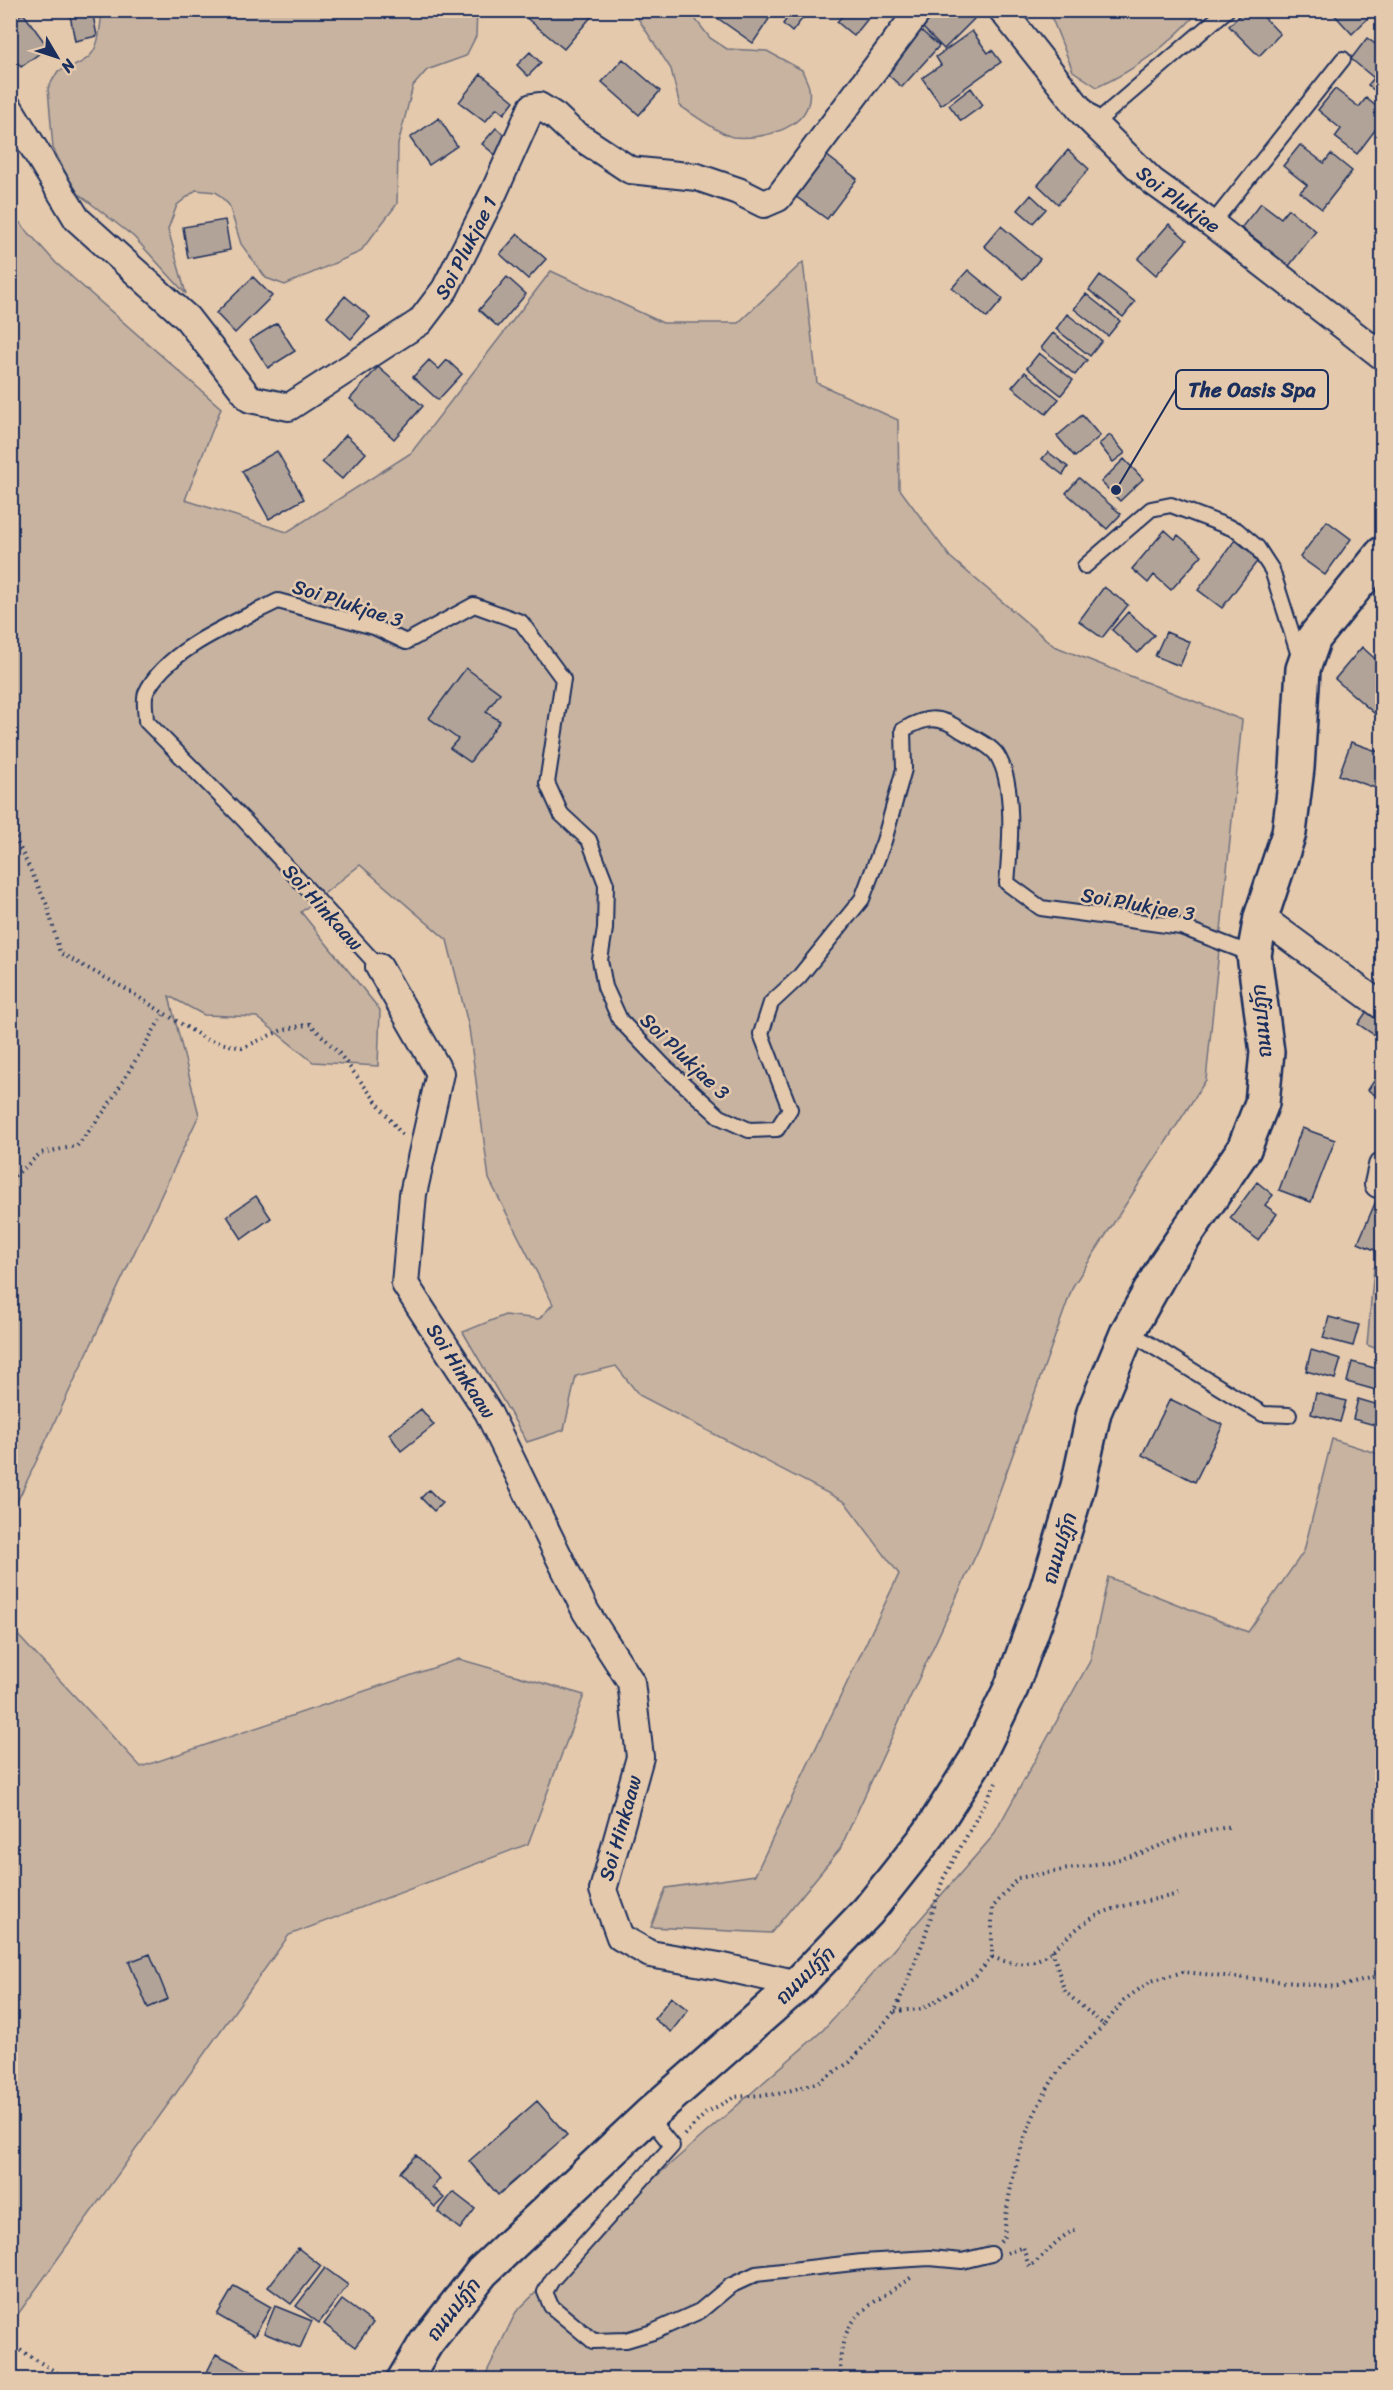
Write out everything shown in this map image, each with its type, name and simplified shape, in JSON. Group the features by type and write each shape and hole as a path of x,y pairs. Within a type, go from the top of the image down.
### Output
{"main road":[{"name":"ถนนปฏัก","path":"404,2379 426,2343 482,2272 648,2116 798,1984 868,1911 915,1851 976,1760 1011,1688 1047,1589 1078,1486 1094,1412 1128,1331 1165,1265 1244,1149 1262,1103 1267,1052 1254,955 1261,917 1289,833 1303,669 1314,638 1383,554"}],"street":[{"name":"Soi Plukjae 1","path":"10,109 77,219 187,318 250,399 289,407 420,322 445,289 494,192 532,107 539,106 555,116 596,149 630,170 697,177 738,191 764,204 778,198 919,10"},
{"name":"Soi Plukjae","path":"1002,10 1035,55 1095,124 1152,181 1212,224 1383,356"},
{"path":"1261,917 1383,1006"},
{"name":"Soi Hinkaaw","path":"379,967 440,1073 413,1194 405,1284 488,1412 586,1612 631,1682 640,1757 603,1890 620,1937 650,1954 720,1966 798,1984"}],"lane":[{"path":"1095,124 1227,10"},
{"path":"1212,224 1343,59"},
{"path":"1085,566 1151,509 1172,504 1237,530 1257,547 1272,570 1303,669"},
{"name":"Soi Plukjae 3","path":"145,695 167,665 218,631 278,601 374,627 406,642 474,605 521,622 562,680 547,783 561,814 590,840 606,884 600,960 605,987 620,1020 664,1066 720,1117 749,1130 777,1129 790,1109 761,1034 771,1003 800,977 862,899 884,841 904,769 903,730 921,719 947,720 996,754 1009,792 1010,846 1006,883 1041,908 1181,927 1254,955"},
{"name":"Soi Hinkaaw","path":"145,695 146,721 244,820 379,967"},
{"path":"1128,1331 1263,1414 1289,1415"},
{"path":"648,2116 672,2146 558,2272 545,2292 551,2306 593,2341 626,2340 653,2332 700,2311 730,2286 756,2274 807,2266 937,2259 962,2261 991,2254"}],"path":[{"path":"10,827 47,905 60,953 124,988 163,1015 193,1029 207,1040 242,1048 282,1030 310,1024 338,1052 421,1157"},
{"path":"10,1179 41,1153 77,1146 106,1109 163,1015"},
{"path":"672,2146 706,2113 734,2097 778,2094 819,2082 850,2062 895,2011 923,1942 943,1879 999,1776"},
{"path":"895,2011 922,2009 975,1977 992,1957 992,1908 1018,1878 1108,1862 1138,1854 1185,1836 1233,1826"},
{"path":"992,1957 1011,1964 1028,1964 1044,1959 1073,1931 1099,1914 1178,1894"},
{"path":"1052,1950 1065,1992 1104,2025"},
{"path":"991,2254 1004,2238 1006,2197 1041,2100 1057,2073 1124,2001 1151,1981 1183,1972 1337,1987 1383,1976"},
{"path":"991,2254 1007,2253 1023,2247 1029,2267 1043,2257 1060,2236 1077,2229"},
{"path":"841,2379 845,2339 855,2317 937,2259"},
{"path":"10,2344 69,2379"}],"shaded area":[{"path":"102,11 477,11 476,36 466,56 427,70 413,86 398,144 397,204 360,252 285,285 266,278 241,244 229,205 216,192 196,190 177,205 168,229 186,294 134,237 75,191 53,148 48,88 58,71 81,63 94,51"},
{"path":"636,11 689,11 710,38 727,49 767,51 802,70 809,88 809,102 804,113 796,122 784,129 758,136 733,137 714,128 680,106 671,69 637,17"},
{"path":"1049,11 1199,11 1177,34 1140,64 1097,87 1073,71"},
{"path":"11,213 56,263 221,408 185,500 287,532 411,453 551,271 663,323 738,323 803,262 817,383 898,420 899,488 950,557 1054,646 1242,720 1206,1080 1073,1286 980,1546 840,1849 771,1933 651,1927 666,1888 755,1875 899,1574 845,1502 639,1395 616,1366 576,1376 564,1430 527,1442 463,1332 505,1315 539,1319 553,1304 489,1179 469,1028 447,940 360,865 301,912 380,1010 378,1066 313,1062 257,1017 204,1015 169,996 199,1115 11,1515"},
{"path":"1382,1267 1382,1351 1367,1345 1374,1268"},
{"path":"1332,1439 1382,1455 1382,2379 483,2380 516,2312 635,2195 823,2030 993,1836 1090,1661 1108,1577 1248,1632 1304,1551"},
{"path":"11,1628 141,1767 459,1659 584,1695 528,1844 289,1935 11,2324"}],"building":[{"path":"69,10 92,10 97,36 75,41"},
{"path":"529,10 597,10 564,49 524,16"},
{"path":"706,10 756,10 769,19 753,43"},
{"path":"793,10 809,10 792,32 783,24"},
{"path":"847,10 875,10 854,36 837,22"},
{"path":"926,10 965,10 974,19 944,49 916,21"},
{"path":"1245,10 1257,10 1280,34 1259,56 1229,26"},
{"path":"1330,10 1376,10 1352,34"},
{"path":"23,13 48,47 21,67 10,53 10,23"},
{"path":"917,27 939,46 902,87 880,68"},
{"path":"972,31 988,53 992,50 1001,62 941,105 922,78 941,65 936,57"},
{"path":"1367,38 1382,49 1382,97 1368,85 1374,78 1351,59"},
{"path":"530,52 541,63 528,76 517,65"},
{"path":"623,59 660,91 639,115 602,82"},
{"path":"481,74 514,101 504,114 497,108 485,122 459,102"},
{"path":"971,88 983,105 961,121 949,105"},
{"path":"1335,89 1359,107 1366,98 1382,111 1382,121 1357,154 1335,137 1341,129 1318,110"},
{"path":"439,118 457,146 429,165 410,138"},
{"path":"496,128 512,141 498,157 482,144"},
{"path":"1300,145 1324,163 1331,154 1352,171 1322,209 1300,192 1307,185 1283,166"},
{"path":"1068,150 1089,169 1058,204 1038,185"},
{"path":"826,155 857,179 827,219 795,196"},
{"path":"1031,195 1046,209 1033,223 1018,210"},
{"path":"1261,203 1281,218 1288,209 1316,231 1286,270 1258,249 1262,244 1241,228"},
{"path":"225,220 230,250 188,258 183,227"},
{"path":"1169,224 1187,240 1156,275 1138,259"},
{"path":"1001,226 1040,259 1023,279 984,246"},
{"path":"518,234 546,259 528,279 500,254"},
{"path":"968,270 1003,299 987,318 952,288"},
{"path":"1100,275 1135,302 1123,317 1089,290"},
{"path":"253,277 272,296 235,333 216,313"},
{"path":"507,277 526,294 498,327 479,310"},
{"path":"1086,294 1120,321 1108,336 1074,309"},
{"path":"345,296 370,317 351,339 327,317"},
{"path":"1067,314 1102,341 1090,356 1056,329"},
{"path":"277,323 295,351 268,368 250,340"},
{"path":"1053,333 1087,360 1075,375 1041,348"},
{"path":"1039,353 1073,380 1061,395 1027,368"},
{"path":"429,360 439,369 447,360 462,374 438,400 413,377"},
{"path":"378,367 423,406 394,439 350,399"},
{"path":"1025,372 1059,399 1046,414 1012,387"},
{"path":"1082,415 1100,436 1075,457 1057,436"},
{"path":"346,435 366,453 342,479 322,462"},
{"path":"1110,435 1125,453 1113,462 1099,444"},
{"path":"277,451 304,499 269,519 242,471"},
{"path":"1048,452 1068,467 1063,475 1042,459"},
{"path":"1124,459 1143,479 1120,501 1101,482"},
{"path":"1079,478 1121,514 1107,529 1066,493"},
{"path":"1327,521 1351,539 1325,575 1300,557"},
{"path":"1165,530 1175,539 1178,535 1202,555 1171,590 1154,575 1148,583 1132,569"},
{"path":"1235,540 1259,559 1222,608 1198,590"},
{"path":"1104,587 1128,605 1102,638 1079,621"},
{"path":"1128,612 1154,635 1138,653 1112,630"},
{"path":"1166,632 1190,642 1180,666 1155,656"},
{"path":"1362,647 1382,665 1382,720 1335,679"},
{"path":"466,668 500,693 486,712 500,721 470,762 450,748 458,739 429,718"},
{"path":"1351,742 1382,753 1381,790 1339,775"},
{"path":"1369,1008 1382,1017 1382,1040 1358,1024"},
{"path":"1382,1069 1382,1100 1368,1090"},
{"path":"1302,1128 1335,1140 1311,1202 1279,1190"},
{"path":"1257,1182 1273,1195 1265,1205 1277,1214 1258,1240 1230,1218"},
{"path":"1379,1194 1382,1195 1382,1253 1358,1243"},
{"path":"256,1196 271,1218 242,1239 227,1216"},
{"path":"1329,1317 1359,1325 1353,1346 1323,1338"},
{"path":"1311,1350 1341,1359 1335,1379 1306,1371"},
{"path":"1352,1362 1382,1370 1376,1390 1347,1382"},
{"path":"1316,1393 1346,1401 1340,1422 1311,1414"},
{"path":"1170,1399 1223,1425 1195,1482 1142,1455"},
{"path":"1358,1399 1382,1406 1382,1427 1353,1419"},
{"path":"421,1409 434,1425 401,1451 389,1434"},
{"path":"429,1490 442,1503 434,1511 421,1498"},
{"path":"150,1954 168,1999 148,2008 129,1962"},
{"path":"671,1997 688,2010 671,2032 654,2019"},
{"path":"537,2101 567,2135 498,2195 469,2161"},
{"path":"416,2155 440,2179 432,2187 444,2198 435,2207 400,2172"},
{"path":"453,2192 475,2209 460,2229 438,2212"},
{"path":"298,2248 321,2266 291,2304 268,2287"},
{"path":"325,2268 348,2285 319,2323 296,2306"},
{"path":"234,2286 271,2307 254,2336 217,2315"},
{"path":"342,2300 373,2323 355,2347 324,2324"},
{"path":"275,2306 312,2321 300,2348 264,2333"},
{"path":"216,2354 267,2380 203,2380"}],"place":[{"name":"The Oasis Spa","path":"1116,490"}]}
